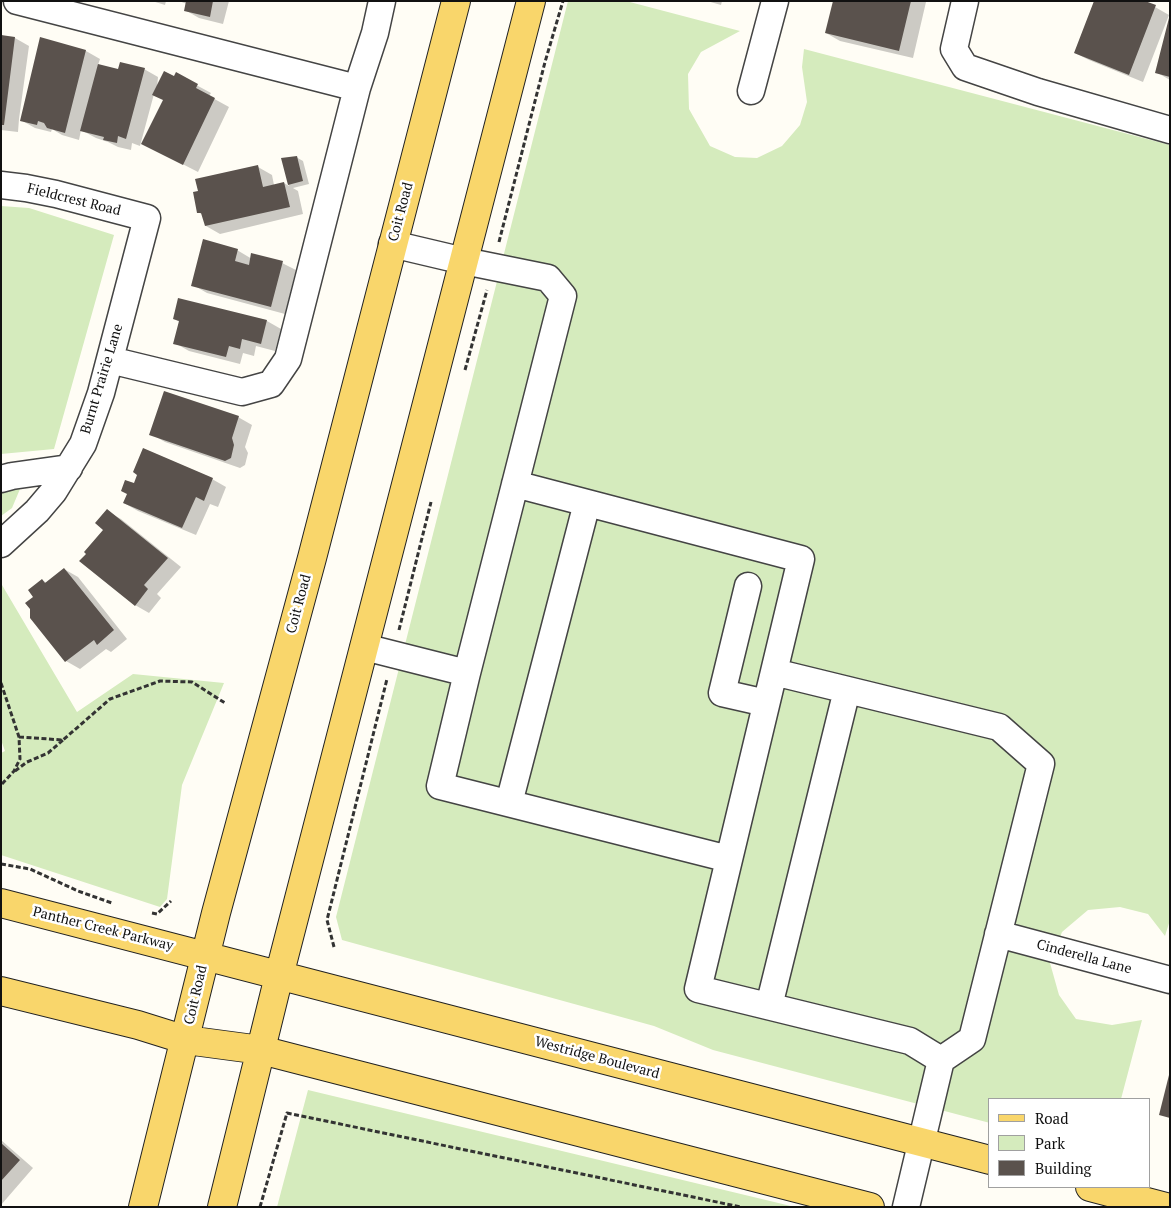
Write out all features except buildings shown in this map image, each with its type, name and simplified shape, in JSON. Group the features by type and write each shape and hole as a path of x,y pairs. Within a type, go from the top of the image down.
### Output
{"main road":[{"name":"Coit Road","path":"143,1207 186,1040 205,956 312,558 456,1"},
{"path":"222,1207 262,1050 278,976 531,1"},
{"name":"Panther Creek Parkway","path":"1,904 205,956"},
{"name":"Westridge Boulevard","path":"205,956 988,1160"},
{"path":"1,991 138,1025 186,1040 262,1050 870,1207"},
{"path":"1094,1188 1166,1207"}],"street":[{"path":"17,1 357,88"},
{"path":"110,360 242,392 271,384 288,359 357,88 375,33 382,1"},
{"path":"751,91 775,1"},
{"path":"965,1 954,49 965,68 1038,92 1170,130"},
{"name":"Fieldcrest Road","path":"1,185 48,193 146,218"},
{"name":"Burnt Prairie Lane","path":"1,544 37,512 54,491 83,444 93,419 110,360 146,218"},
{"path":"392,244 548,278 563,296 440,786 729,859"},
{"path":"1,479 69,468"},
{"path":"515,484 801,560 698,989 910,1041 941,1060"},
{"path":"509,803 587,503"},
{"path":"748,586 722,693 766,704"},
{"path":"364,646 467,674"},
{"path":"774,672 999,727 1041,764 972,1039 941,1060 906,1207"},
{"path":"769,1006 847,690"},
{"name":"Cinderella Lane","path":"998,934 1170,980"}],"path":[{"path":"463,377 545,62 563,1"},
{"path":"334,947 327,920 431,500"},
{"path":"1,785 14,771 48,753 110,699 160,680 192,682 225,703"},
{"path":"1,683 19,737 20,759 14,771"},
{"path":"19,737 63,740"},
{"path":"1,864 30,869 78,891 113,903"},
{"path":"148,912 157,914 170,901"},
{"path":"260,1207 287,1113 741,1207"}],"green space":[{"path":"568,1 626,1 740,31 701,52 688,74 689,109 710,146 735,157 757,158 782,146 800,125 807,102 802,67 804,49 1170,145 1170,920 1165,936 1148,914 1120,907 1088,910 1062,932 1050,963 1059,995 1076,1019 1112,1025 1142,1020 1121,1098 988,1098 988,1122 713,1050 654,1026 342,940 336,917"},
{"path":"1,206 29,208 114,235 54,449 1,454"},
{"path":"15,483 20,489 12,508 1,516 1,485"},
{"path":"2,585 77,712 133,674 224,683 182,785 167,899 160,907 1,855 1,753 5,751 1,740"},
{"path":"308,1090 795,1207 277,1207"}]}
